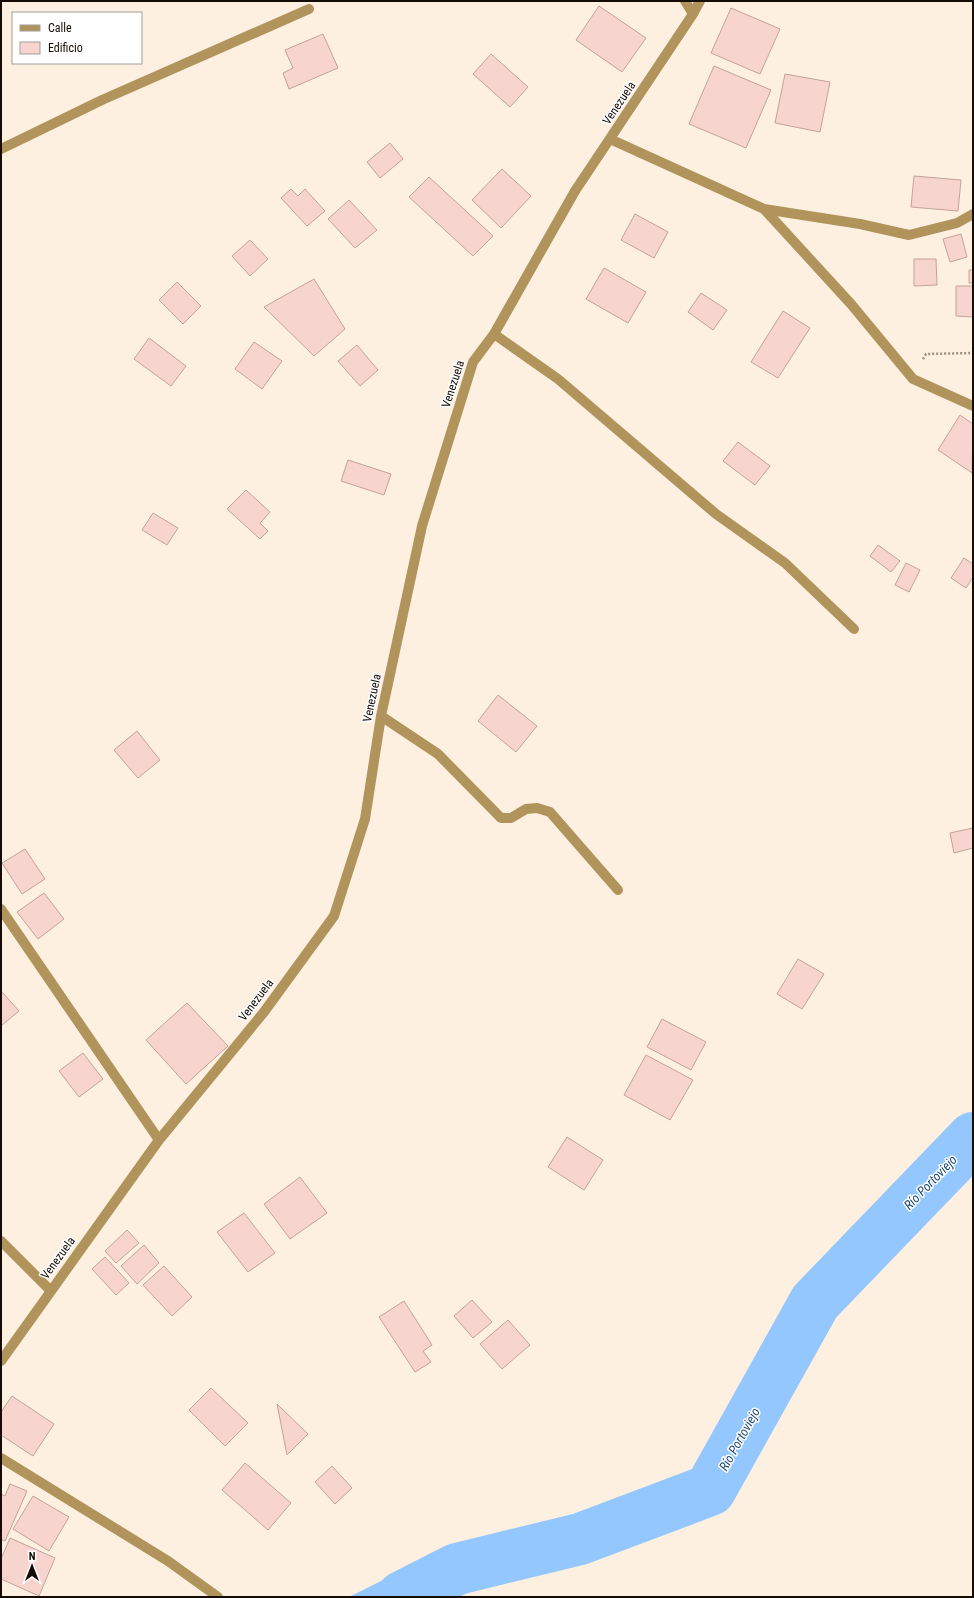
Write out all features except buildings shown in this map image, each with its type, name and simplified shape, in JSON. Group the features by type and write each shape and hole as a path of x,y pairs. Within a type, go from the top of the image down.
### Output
{"street":[{"path":"685,1 694,14"},
{"name":"Venezuela","path":"1,1361 160,1140 264,1012 334,916 365,819 382,716 422,526 473,362 494,334 575,191 694,14 700,1"},
{"path":"1,149 102,100 309,9"},
{"path":"610,139 764,209 860,224 909,235 957,223 973,214"},
{"path":"764,209 851,304 913,379 973,406"},
{"path":"494,334 558,379 716,514 784,563 854,629"},
{"path":"382,716 438,754 501,818 511,818 526,810 537,808 550,812 618,890"},
{"path":"1,909 160,1140"},
{"path":"1,1241 51,1291"},
{"path":"1,1458 168,1561 218,1597"}],"path":[{"path":"913,379 926,354 973,353"}],"water":[{"path":"395,1574 410,1597 349,1597"}],"waterway":[{"name":"Río Portoviejo","path":"402,1597 457,1569 580,1539 710,1490 815,1302 973,1138"}]}
